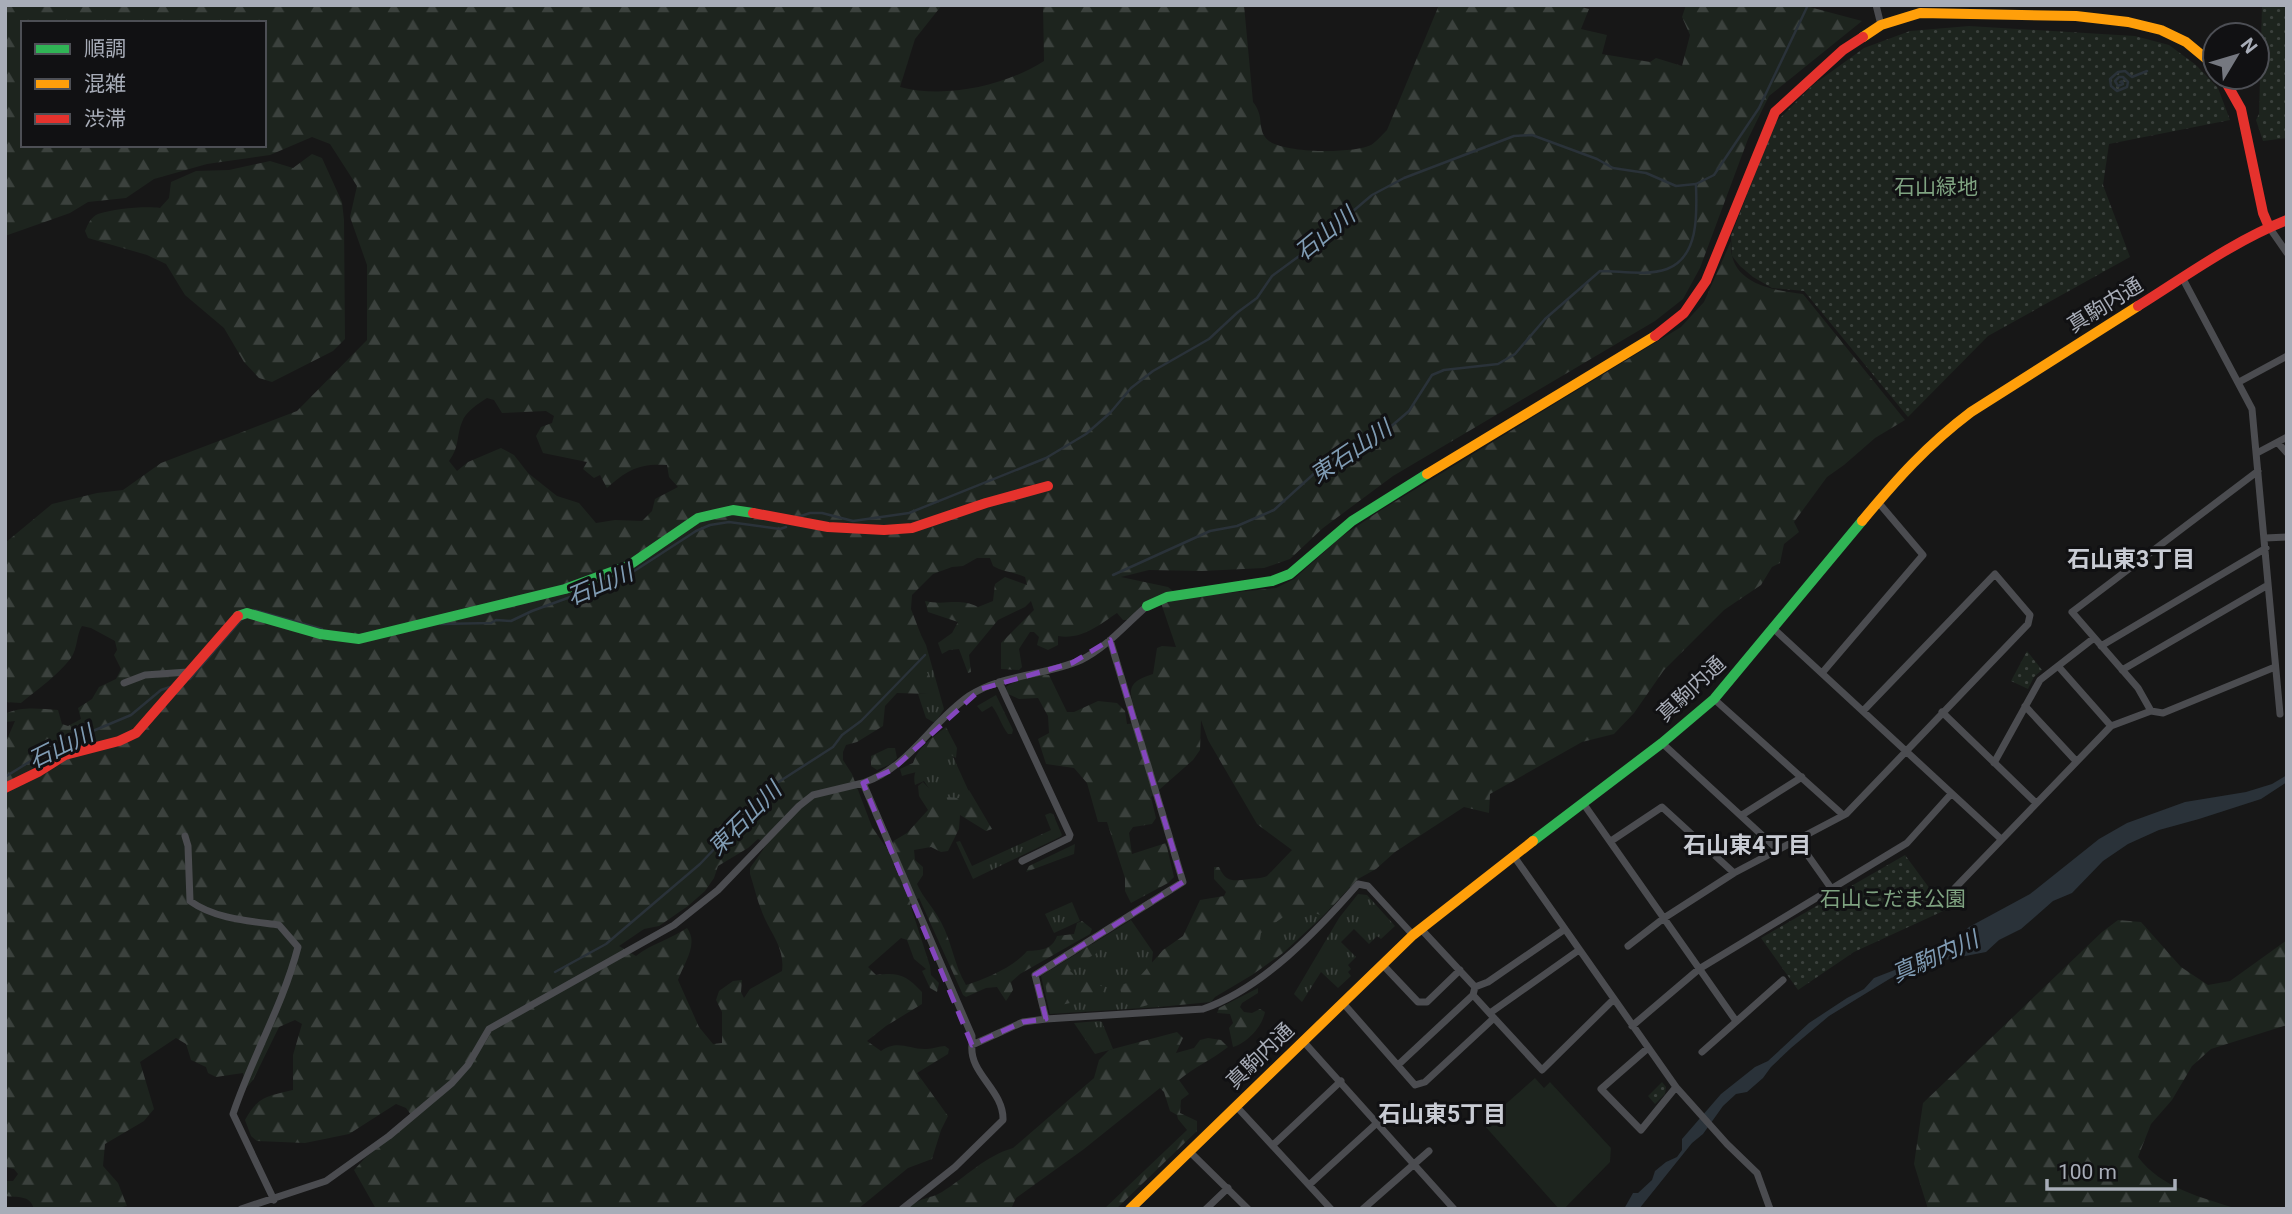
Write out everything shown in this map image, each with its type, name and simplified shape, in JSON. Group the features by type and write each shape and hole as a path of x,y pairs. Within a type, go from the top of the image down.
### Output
{"main road":[{"path":"1146,606 1167,597 1272,581 1290,574 1352,521 1383,500 1665,329 1684,313 1706,281 1775,112 1843,50 1881,25 1920,13 2090,18 2153,27 2179,38 2201,53"},
{"path":"2231,91 2241,109 2263,213 2269,227"},
{"name":"真駒内通","path":"1130,1209 1417,932 1513,855 1662,743 1714,699 1908,466 1947,429 2221,254 2287,220"},
{"path":"5,788 65,755 120,741 136,733 236,616 247,613 320,634 359,639 565,589 628,566 698,518 713,513 733,510 828,527 884,530 912,528 1048,486"}],"street":[{"path":"1876,5 1881,25"},
{"path":"2269,227 2287,253"},
{"path":"2183,279 2252,409 2280,714"},
{"path":"2239,382 2287,356"},
{"path":"2257,453 2287,437"},
{"path":"2278,443 2287,453"},
{"path":"2151,711 2138,688 2072,612 2258,471"},
{"path":"1822,673 1923,555 1878,502"},
{"path":"2265,538 2287,537"},
{"path":"2101,646 2266,548"},
{"path":"1629,946 1664,918 1734,873 1846,814 2028,624 2030,615 1995,573 1863,711"},
{"path":"2122,670 2268,585"},
{"path":"241,1209 326,1181 389,1136 452,1083 468,1066 489,1029 674,925 718,890 799,806 813,795 863,783 892,770 968,697 999,682 1084,659 1110,640 1146,606"},
{"path":"1774,629 2001,839"},
{"path":"1994,763 2040,680 2094,638"},
{"path":"1046,1020 1035,975 1183,882 1110,640"},
{"path":"2058,666 2111,726"},
{"path":"1955,888 2111,726 2151,711 2163,713 2275,667"},
{"path":"124,683 145,675 185,675"},
{"path":"999,682 1070,835 1069,838 1022,861"},
{"path":"1714,699 1842,814"},
{"path":"2025,706 2076,761"},
{"path":"1942,712 2035,803"},
{"path":"1662,743 1778,850"},
{"path":"1742,816 1802,778"},
{"path":"863,783 972,1035 973,1061 998,1098 1003,1111 1003,1120 955,1167 902,1209"},
{"path":"1633,1026 1699,969 1907,843 1951,794"},
{"path":"1582,802 1736,1021"},
{"path":"1611,841 1662,807 1734,873"},
{"path":"185,836 188,846 190,901 197,906 239,920 279,925 298,947 290,978 246,1075 233,1114 274,1200"},
{"path":"1797,840 1831,888"},
{"path":"1513,855 1679,1089 1725,1142 1757,1173 1770,1209"},
{"path":"972,1045 1023,1022 1203,1009 1224,1002 1293,950 1323,923 1358,884 1368,886 1460,970 1492,1016 1542,1070 1614,999"},
{"path":"1398,1065 1474,991 1565,929"},
{"path":"1343,1003 1415,1084 1425,1082 1492,1016 1579,950"},
{"path":"1382,964 1418,1002 1427,1002 1460,970"},
{"path":"1702,1052 1783,980"},
{"path":"1303,1041 1454,1209"},
{"path":"1648,1048 1601,1089 1641,1130 1679,1089"},
{"path":"1273,1144 1341,1082"},
{"path":"1236,1106 1331,1209"},
{"path":"1309,1185 1378,1122"},
{"path":"1189,1151 1248,1209"},
{"path":"1370,1207 1429,1151"},
{"path":"1206,1209 1228,1188"}],"highlighted area":[{"path":"1110,640 1183,882 1035,975 1046,1019 1023,1022 972,1045 863,783 892,770 981,689 1072,663"}],"green space":[{"path":"5,5 942,5 915,39 900,87 936,92 993,83 1044,61 1043,5 1244,5 1253,102 1259,112 1265,137 1283,147 1315,151 1362,148 1371,145 1387,130 1439,5 1574,5 1589,9 1581,29 1607,35 1602,54 1650,62 1656,58 1682,66 1690,35 1682,17 1686,5 1802,5 1862,21 1769,96 1748,139 1700,268 1683,299 1655,321 1393,476 1323,528 1290,559 1264,568 1149,570 1121,577 1168,587 1173,591 1129,620 1123,620 1117,613 1082,634 1058,636 1058,645 1048,650 1037,645 1039,637 1030,632 1019,649 1022,667 1019,670 1001,669 1001,643 1034,610 1031,601 1025,607 998,620 969,655 971,672 968,673 959,649 942,654 938,643 952,633 958,622 928,612 925,601 958,602 978,607 993,601 995,584 1005,577 1027,585 1025,577 993,566 990,558 977,558 963,566 933,574 912,595 911,609 921,635 917,650 930,679 929,694 897,693 885,706 883,726 857,742 846,745 843,752 843,760 852,774 872,827 885,846 907,833 928,810 919,796 918,786 923,782 943,803 948,801 946,797 959,798 969,790 992,829 986,831 960,815 959,829 948,851 941,852 931,847 914,850 915,860 923,867 923,875 917,884 945,930 966,985 1007,967 1027,951 1049,947 1057,936 1074,934 1077,923 1082,921 1092,929 1090,934 1020,974 1011,982 1013,990 1006,1001 997,987 986,988 966,997 919,898 910,904 931,975 939,983 937,992 930,988 922,971 926,969 914,959 907,940 901,938 868,967 876,975 891,974 906,978 922,992 922,1004 867,1041 881,1051 898,1045 921,1049 945,1046 949,1049 948,1054 917,1073 948,1116 932,1159 908,1168 858,1209 376,1209 354,1170 414,1119 406,1108 396,1104 349,1134 305,1143 257,1141 251,1136 245,1120 254,1106 270,1096 293,1090 293,1055 302,1024 295,1020 279,1027 253,1080 246,1088 243,1073 216,1077 208,1073 206,1067 191,1060 186,1044 176,1038 140,1062 154,1109 144,1121 105,1144 103,1166 118,1183 127,1206 111,1209 34,1209 26,1199 5,1196 5,1181 13,1181 18,1174 14,1169 5,1167 5,738 15,721 6,722 5,714 24,709 58,710 62,724 68,726 81,719 78,708 92,699 99,687 116,679 121,669 114,655 117,650 115,641 82,626 73,654 60,671 21,703 5,702 5,543 52,504 123,490 161,463 297,411 367,340 367,265 350,217 357,186 330,144 312,137 270,155 207,164 154,179 126,198 88,202 70,213 5,236","holes":["487,398 494,400 502,413 546,411 554,416 552,423 541,427 536,436 543,453 587,462 583,469 594,478 600,475 607,488 634,469 649,465 667,465 669,477 678,487 655,499 652,511 642,521 615,520 596,523 579,503 557,496 528,473 514,455 501,448 468,462 457,471 449,461 455,451 462,422 469,411","758,839 767,844 750,868 750,874 762,912 779,947 782,971 750,989 744,998 741,992 742,980 733,981 719,991 716,1000 722,1012 722,1043 713,1044 699,1027 678,980 691,947 692,940 687,928 636,956 619,946 644,929 659,926 688,906 705,891 718,866"]},
{"path":"2262,5 2287,5 2287,138 2263,141 2256,120 2259,114 2260,91 2271,91 2271,21 2262,21"},
{"name":"石山緑地","path":"1969,26 2135,36 2169,45 2201,70 2201,91 2219,91 2230,120 2109,144 2103,185 2130,257 1988,336 1908,417 1804,291 1772,288 1740,266 1732,256 1731,236 1775,123 1813,85 1864,48 1910,31"},
{"path":"312,154 322,158 342,202 345,339 333,351 272,382 259,378 244,362 224,328 185,295 166,264 147,255 88,238 85,231 98,214 129,208 160,208 169,198 171,182 196,171 229,170 270,161 293,168"},
{"path":"1731,241 1736,266 1744,275 1765,287 1803,294 1905,420 1875,438 1827,477 1794,522 1799,532 1784,544 1780,563 1772,567 1761,585 1724,610 1664,670 1634,713 1614,734 1582,742 1490,794 1489,813 1464,807 1358,879 1323,916 1309,911 1293,910 1261,933 1262,944 1283,943 1283,953 1211,1002 1159,1007 1154,1001 1139,1007 1124,1003 1119,985 1140,980 1141,975 1163,950 1183,936 1200,900 1224,896 1226,892 1214,879 1214,867 1219,867 1231,880 1262,878 1292,850 1257,824 1208,740 1201,720 1200,750 1193,760 1151,797 1156,818 1152,824 1133,827 1129,833 1132,854 1166,843 1174,877 1131,903 1125,891 1125,878 1107,822 1098,822 1087,783 1074,768 1046,764 1038,739 1049,733 1048,716 1038,698 1019,699 1008,694 1006,687 1027,677 1049,675 1067,712 1074,712 1098,701 1117,703 1125,711 1127,724 1139,723 1132,699 1132,687 1142,678 1153,674 1157,648 1176,647 1161,603 1170,599 1276,588 1294,579 1341,537 1378,512 1681,327 1704,302"},
{"path":"921,635 944,709 935,723 926,718 918,694 929,694 915,649 915,641"},
{"path":"2027,651 2042,670 2034,677 2028,689 2011,681"},
{"path":"996,695 1013,730 1012,734 1008,734 992,706 982,712 977,706"},
{"path":"946,727 957,748 956,758 951,755 944,756 930,768 902,776 900,769 913,763 922,747"},
{"path":"945,739 975,805 958,811 938,802 924,781 915,785 914,778 919,765"},
{"path":"888,748 895,748 897,758 877,770 871,766 871,756"},
{"path":"1053,814 1062,835 1060,837 973,879 956,842 960,841 972,866 1051,830 1045,815"},
{"path":"1752,833 1769,848 1758,855 1744,841"},
{"path":"1075,844 1074,854 1026,872 1029,866"},
{"name":"石山こだま公園","path":"1905,855 1933,893 1959,894 1965,901 1854,952 1798,990 1761,938"},
{"path":"1358,894 1367,895 1395,926 1381,939 1377,936 1369,944 1354,929 1341,942 1356,957 1348,965 1351,976 1338,988 1321,972 1302,1002 1294,994 1339,918"},
{"path":"1072,902 1080,921 1054,933 1045,914"},
{"path":"1297,908 1323,916 1283,953 1282,946 1263,946 1256,935 1288,911"},
{"path":"1131,920 1153,952 1159,1007 1050,1014 1041,976"},
{"path":"2118,920 2141,922 2181,967 2208,985 2230,981 2287,940 2287,1025 2211,1049 2192,1066 2172,1100 2151,1124 2138,1157 2158,1177 2171,1184 2197,1196 2238,1209 1928,1209 1914,1164 1923,1103 2102,932"},
{"path":"1092,944 1097,953 1070,971 1103,987 1103,994 1086,1000 1081,993 1076,993 1070,1003 1061,1005 1047,994 1044,976 1068,963"},
{"path":"1258,988 1258,993 1240,1007 1244,1012 1252,1013 1260,1009 1265,1012 1263,1018 1248,1038 1233,1047 1229,1028 1233,1023 1230,1014 1217,1013 1219,1008"},
{"path":"1102,1022 1113,1049 1095,1054 1074,1023"},
{"path":"1177,1032 1183,1038 1176,1053 1194,1048 1200,1040 1208,1038 1221,1040 1228,1047 1179,1080 1189,1094 1181,1100 1180,1113 1197,1121 1197,1131 1116,1209 1104,1209 1187,1130 1177,1115 1170,1111 1160,1088 1084,1149 1016,1198 1011,1209 907,1209 942,1192 985,1161 1013,1148 1094,1078 1099,1060 1109,1050"},
{"path":"1535,1078 1544,1088 1550,1082 1611,1148 1610,1162 1564,1209 1559,1209 1483,1124"},
{"path":"1662,1082 1666,1087 1665,1094 1655,1104 1648,1096"}],"water":[{"name":"真駒内川","path":"2287,775 2287,782 2261,799 2159,830 2128,844 2103,861 2072,893 2053,901 2021,929 1999,940 1986,952 1929,963 1891,978 1829,1016 1791,1048 1747,1092 1736,1094 1723,1106 1703,1134 1692,1143 1639,1209 1624,1209 1633,1193 1638,1193 1652,1180 1655,1171 1677,1157 1682,1150 1682,1139 1721,1094 1755,1067 1768,1061 1809,1023 1864,989 1874,978 1941,952 1969,927 2030,894 2099,839 2127,823 2185,802 2246,792 2272,784"}],"waterway":[{"name":"石山川","path":"798,517 822,513 853,521 909,513 1046,458 1086,434 1110,413 1131,388 1153,371 1209,339 1257,298 1272,276 1372,195 1404,178 1514,136 1532,135 1597,159 1613,168 1646,173 1676,186 1696,184 1714,175 1759,108 1808,5"},
{"path":"2120,82 2123,84 2118,86 2115,81 2123,77 2128,82 2127,87 2117,91 2111,86 2110,79 2118,72 2125,71 2132,77 2147,71"},
{"name":"東石山川","path":"1113,575 1210,531 1237,526 1274,510 1318,470 1341,454 1388,429 1409,411 1432,375 1444,370 1498,364 1515,354 1545,319 1600,271 1651,272 1667,269 1677,263 1691,245 1694,233 1696,186"},
{"name":"石山川","path":"441,624 511,621 625,577 696,531 710,525 729,522 780,529 786,527"},
{"name":"石山川","path":"254,610 322,629"},
{"name":"石山川","path":"186,680 190,679 242,619"},
{"name":"東石山川","path":"555,972 606,944 700,864 777,783 833,747 842,735 861,721 925,655"},
{"name":"石山川","path":"5,777 50,749 131,715 161,690 170,687"}],"traffic: fast":[{"path":"1147,606 1167,597 1272,581 1290,574 1352,521 1427,474"},
{"path":"238,616 247,613 320,634 359,639 565,589 628,566 698,518 733,510 753,513"},
{"path":"1533,841 1662,743 1714,699 1862,521"}],"traffic: slow":[{"path":"1863,37 1881,25 1920,13 2076,16 2128,22 2161,30 2186,42 2201,54"},
{"path":"1862,521 1913,464 1971,412 2138,306"},
{"path":"1427,474 1655,336"},
{"path":"1130,1209 1413,935 1533,841"}],"traffic: jam":[{"path":"1655,336 1684,313 1706,281 1775,112 1843,50 1863,37"},
{"path":"2231,91 2241,109 2263,213 2269,227"},
{"path":"2138,306 2229,249 2287,220"},
{"path":"753,513 828,527 884,530 912,528 1048,486"},
{"path":"5,788 65,755 119,741 136,733 238,616"}],"district":[{"name":"石山東3丁目","path":"2131,559"},
{"name":"石山東4丁目","path":"1747,845"},
{"name":"石山東5丁目","path":"1442,1114"}]}
